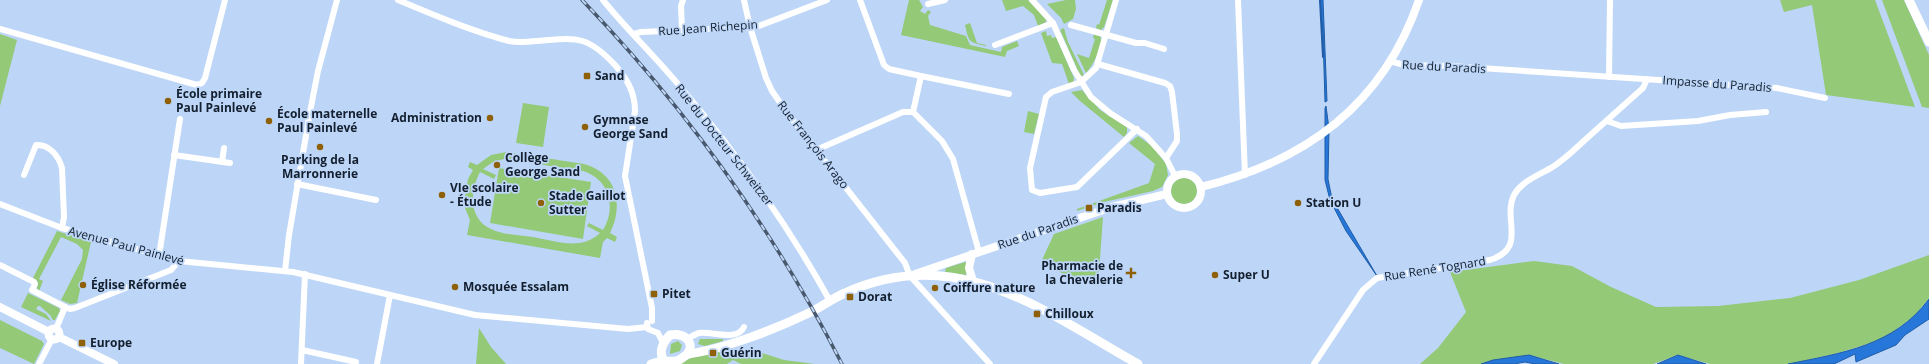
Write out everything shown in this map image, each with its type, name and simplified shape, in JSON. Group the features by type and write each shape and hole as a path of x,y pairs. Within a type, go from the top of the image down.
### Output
{"main road":[{"path":"1909,0 1929,42"},
{"path":"709,349 689,341 679,334 670,335 663,343 664,362 680,360 688,354 709,349 776,327 868,284 910,276 938,276 974,281 997,288 1022,299 1138,364"},
{"path":"688,354 689,341"}],"street":[{"path":"0,29 196,85 202,83 205,78 224,0"},
{"path":"285,271 286,254 297,184 318,71 337,0"},
{"path":"398,0 446,20 509,41 521,42 571,38 585,41 597,48 621,72 632,88 635,100 625,176 652,308 652,320 656,322 652,328"},
{"name":"Rue du Docteur Schweitzer","path":"603,0 682,88 736,155 782,220 830,301"},
{"path":"682,30 681,6 683,0"},
{"name":"Rue François Arago","path":"744,0 750,27 772,91 816,150 905,263 910,276 990,364"},
{"name":"Rue Jean Richepin","path":"634,34 641,32 756,27 827,0"},
{"path":"860,0 884,65 889,69 1009,94"},
{"path":"928,4 946,0"},
{"path":"1032,0 1053,24 1081,82 1091,97 1101,106 1137,129 1157,146 1176,176"},
{"path":"1116,0 1098,64 1090,75 1081,82 1052,92 1046,97 1030,168 1029,177 1032,190 1040,193 1077,187 1137,129"},
{"path":"1238,0 1245,175"},
{"path":"1390,61 1407,30 1419,0"},
{"path":"1609,77 1610,0"},
{"path":"995,44 1053,24"},
{"path":"1072,25 1136,44 1145,43 1164,49"},
{"name":"Rue du Paradis","path":"1201,187 1245,175 1290,155 1327,130 1360,100 1390,61 1404,65 1450,66 1609,77"},
{"path":"1098,64 1165,83 1170,86 1172,92 1177,141 1166,158"},
{"path":"912,112 921,76"},
{"name":"Impasse du Paradis","path":"1609,77 1777,88 1825,98"},
{"name":"Rue René Tognard","path":"1314,364 1363,290 1378,278 1490,260 1499,257 1506,251 1511,243 1511,203 1514,194 1526,182 1560,162 1643,88 1647,79"},
{"path":"816,150 903,112 912,112 948,149 953,159 976,253 969,268 974,281"},
{"path":"1607,121 1621,126 1698,121 1730,115 1766,112"},
{"path":"159,256 180,119"},
{"path":"24,175 36,145 48,148 55,153 62,168 64,217 62,228"},
{"path":"222,162 224,148"},
{"path":"174,155 230,163"},
{"path":"1186,174 1192,176 1201,187 1200,198 1191,207 1178,208 1173,204 1167,194 1171,181 1176,176 1186,174"},
{"path":"297,184 376,200"},
{"name":"Rue du Paradis","path":"910,276 1112,207 1167,194"},
{"name":"Avenue Paul Painlevé","path":"0,204 62,228 179,261 305,274 455,311 482,316 628,329 652,328"},
{"path":"0,265 34,282 32,290 70,309 172,270 179,261"},
{"path":"301,364 305,274"},
{"path":"377,364 390,295"},
{"path":"0,307 114,364"},
{"path":"39,364 65,307"},
{"path":"689,341 698,333 736,334 742,331 744,327"},
{"path":"652,328 670,335"},
{"path":"652,328 658,333 663,343"},
{"path":"302,350 356,362"}],"green space":[{"path":"909,0 919,0 923,7 920,11 925,14 928,10 931,12 928,16 930,25 966,36 970,45 1001,52 1002,47 1017,41 1019,46 1007,51 1005,57 901,35"},
{"path":"1002,0 1028,0 1046,18 1046,22 1038,26 1034,15 1023,6 1006,11"},
{"path":"1066,0 1075,0 1076,9 1073,19 1064,24 1061,18 1047,4"},
{"path":"1107,0 1113,0 1104,27 1101,30 1096,28 1097,24 1099,25"},
{"path":"1780,0 1875,0 1915,107 1826,95 1812,5 1784,12"},
{"path":"1882,0 1904,0 1929,55 1929,108 1922,107"},
{"path":"970,23 977,43 986,46 972,42 970,40 967,35 965,25"},
{"path":"1064,28 1068,42 1084,75 1082,76 1080,75 1060,30"},
{"path":"1046,31 1047,36 1051,35 1052,38 1056,37 1074,78 1073,83 1069,84 1062,64 1052,63 1041,33"},
{"path":"0,34 17,40 0,106"},
{"path":"1094,34 1100,36 1101,44 1094,61 1086,73 1077,54 1089,58 1095,39 1093,38"},
{"path":"1082,90 1100,110 1127,127 1127,133 1124,137 1071,92"},
{"path":"523,103 549,107 543,147 516,143"},
{"path":"1028,111 1039,114 1034,134 1024,132"},
{"path":"1138,136 1152,146 1166,164 1168,175 1162,187 1153,191 1104,202 1077,211 1077,209 1149,183 1155,164 1129,143"},
{"path":"506,152 584,164 595,168 604,175 615,191 617,201 616,212 610,233 617,237 615,242 607,238 603,242 600,258 467,235 470,220 465,208 465,196 468,179 473,170 468,167 470,162 477,165 491,155","holes":["504,159 583,171 599,180 608,195 610,203 607,221 603,230 589,223 587,226 600,233 593,239 585,242 568,243 501,232 491,229 484,224 478,219 475,212 473,196 477,179 480,172 494,179 496,175 483,169 493,162"]},
{"name":"Stade Gaillot Sutter","path":"499,168 591,182 583,239 490,223"},
{"path":"1184,178 1193,182 1197,191 1193,200 1184,204 1175,200 1171,191 1175,182"},
{"path":"1103,217 1098,286 1075,280 1041,262 1054,234"},
{"path":"57,231 91,242 77,303 70,304 61,300 82,259 83,250 77,244 61,237 39,279 43,281 39,291 37,288 38,282 33,278"},
{"path":"1929,255 1929,298 1915,315 1884,339 1838,353 1789,364 1710,364 1678,355 1653,364 1564,364 1529,355 1486,364 1420,364 1438,348 1466,312 1450,272 1534,261 1572,266 1611,287 1656,307 1718,306 1790,298 1859,280"},
{"path":"965,262 967,263 966,275 945,272 946,268"},
{"path":"28,293 59,308 60,311 55,320 53,320 50,315 40,306 36,309 46,314 51,321 21,307"},
{"path":"0,320 42,341 44,344 34,364 0,348"},
{"path":"479,328 491,347 506,364 476,364"},
{"path":"700,339 723,339 723,341 705,346 698,344"},
{"path":"678,341 682,345 680,351 670,354 671,344"},
{"path":"756,351 784,360 815,364 741,364 733,360 727,364 679,364 693,357 718,352 728,355"}],"water":[{"path":"1320,0 1323,0 1327,101 1325,102 1323,35"},
{"path":"1326,106 1329,129 1328,179 1332,199 1377,276 1346,231 1330,200 1325,180"},
{"path":"1929,299 1929,319 1905,335 1896,345 1856,362 1855,354 1834,364 1788,364 1828,356 1866,345 1900,327 1915,315"},
{"path":"1529,355 1559,364 1535,364 1525,362 1514,364 1481,364 1493,360"},
{"path":"1678,355 1706,364 1657,364"}],"waterway":[{"path":"1320,0 1323,57"}],"railway":[{"path":"582,0 657,84 726,173 787,266 816,315 842,364"}],"place":[{"name":"Sand","path":"587,76"},
{"name":"École primaire Paul Painlevé","path":"168,101"},
{"name":"Administration","path":"490,118"},
{"name":"École maternelle Paul Painlevé","path":"269,121"},
{"name":"Gymnase George Sand","path":"585,127"},
{"name":"Parking de la Marronnerie","path":"320,147"},
{"name":"Collège George Sand","path":"497,165"},
{"name":"VIe scolaire - Étude","path":"442,195"},
{"name":"Stade Gaillot Sutter","path":"541,203"},
{"name":"Station U","path":"1298,203"},
{"name":"Paradis","path":"1089,208"},
{"name":"Pharmacie de la Chevalerie","path":"1131,273"},
{"name":"Super U","path":"1215,275"},
{"name":"Église Réformée","path":"83,285"},
{"name":"Mosquée Essalam","path":"455,287"},
{"name":"Coiffure nature","path":"935,288"},
{"name":"Pitet","path":"654,294"},
{"name":"Dorat","path":"850,297"},
{"name":"Chilloux","path":"1037,314"},
{"name":"Europe","path":"82,343"},
{"name":"Guérin","path":"713,353"}]}
